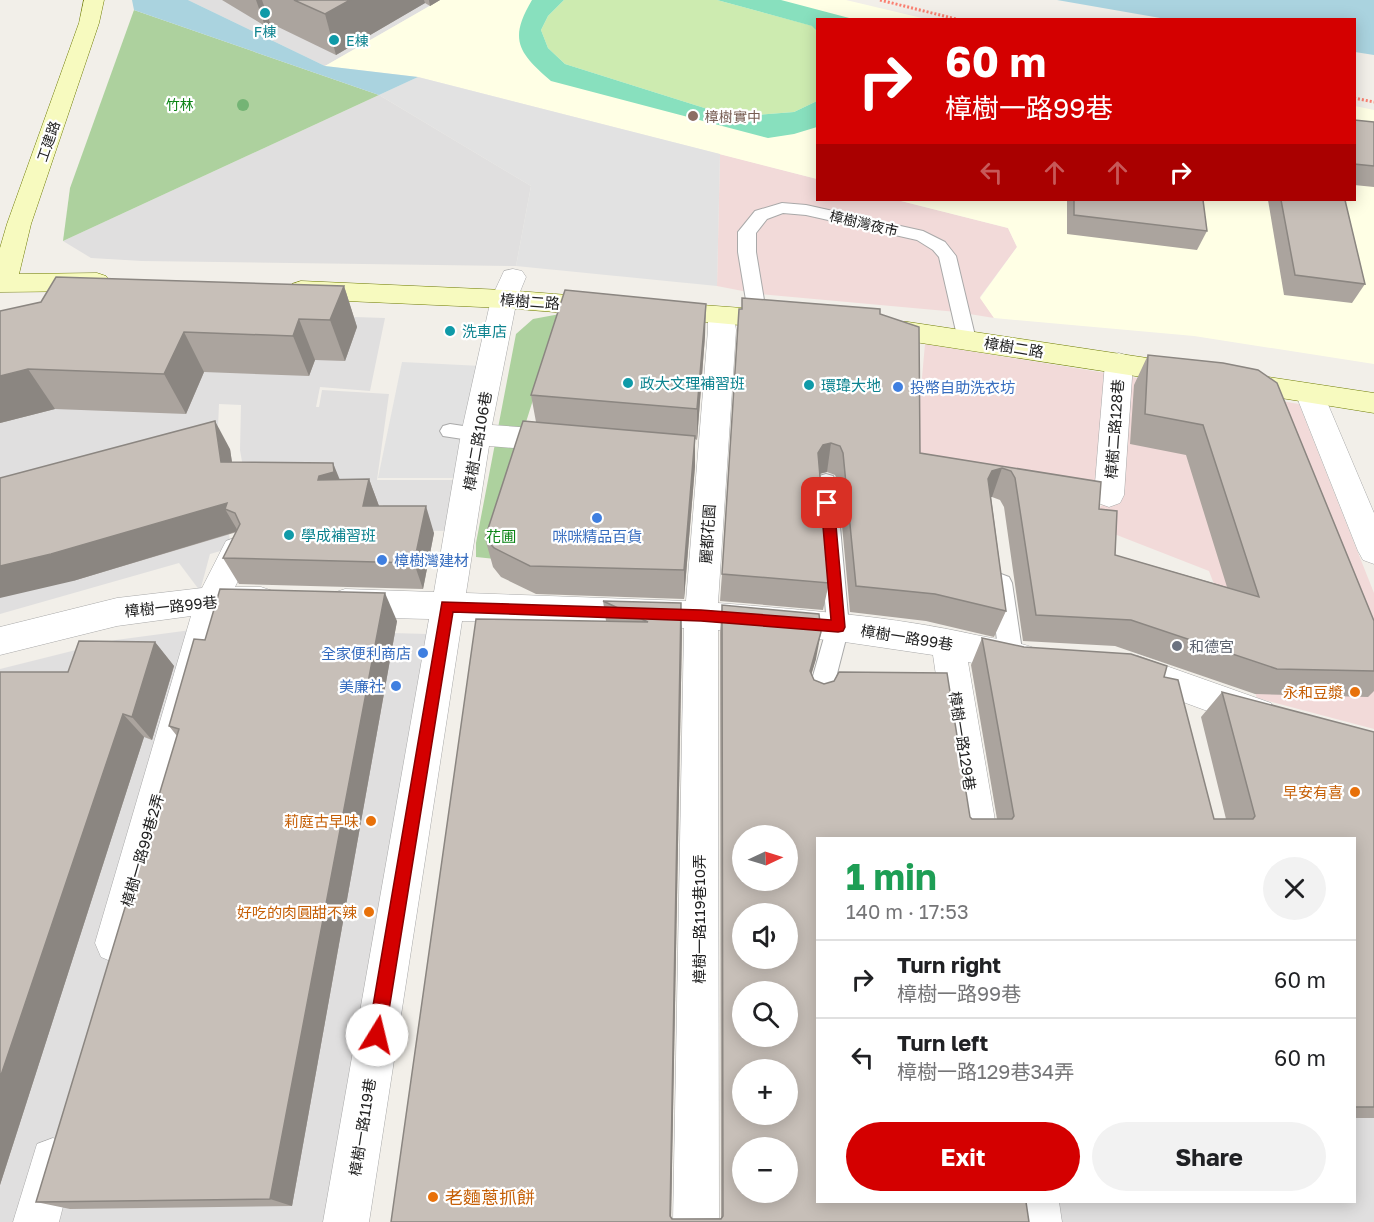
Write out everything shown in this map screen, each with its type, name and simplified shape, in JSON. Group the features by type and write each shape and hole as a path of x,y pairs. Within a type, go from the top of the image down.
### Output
{"street":[{"name":"工建路","path":"1,286 19,224 89,24 94,0"},
{"path":"1,286 120,283"},
{"name":"樟樹二路","path":"276,289 508,288 632,309 813,323"},
{"name":"樟樹二路106巷","path":"447,606 463,432 508,288"},
{"name":"麗都花園","path":"701,615 701,453 722,330 721,316"},
{"name":"樟樹二路","path":"845,325 908,331 1374,404"},
{"name":"樟樹二路128巷","path":"1109,495 1119,363"},
{"path":"1310,395 1374,550"},
{"path":"463,432 589,443"},
{"name":"樟樹一路99巷2弄","path":"105,980 212,600 237,550"},
{"name":"樟樹一路99巷","path":"0,641 117,612 212,600 701,615 838,627 948,643 1011,657 1051,659"},
{"name":"樟樹一路119巷","path":"346,1222 447,606"},
{"name":"樟樹一路119巷10弄","path":"696,1222 701,615"},
{"name":"樟樹一路129巷","path":"948,643 979,837"},
{"path":"1114,663 1177,700 1286,721"},
{"path":"36,1222 62,1130"},
{"path":"1036,1203 1039,1222"}],"lane":[{"name":"樟樹灣夜市","path":"758,318 747,252 747,232 761,215 782,208 806,210 923,236 939,246 947,256 967,340"},
{"path":"819,697 838,627 826,482"},
{"path":"999,565 1011,657"}],"path":[{"path":"880,0 952,18"},
{"path":"1356,98 1374,102"}],"shaded area":[{"path":"188,0 440,0 325,66"},
{"name":"樟樹實中","path":"440,0 846,0 922,18 816,18 816,179 418,77 325,66"},
{"path":"418,77 720,154 717,286 516,266 531,186 379,95"},
{"path":"379,95 531,186 516,266 142,261 91,258 63,241"},
{"path":"1356,106 1374,110 1374,364 1194,336 994,318 980,298 1017,247 1008,228 901,201 1356,201"},
{"path":"720,154 816,179 816,201 901,201 1008,228 1017,247 980,297 994,318 957,312 758,294 717,286"},
{"path":"0,311 197,312 385,318 370,391 320,387 316,407 319,407 322,390 389,394 377,480 459,480 449,531 379,530 383,505 363,505 246,485 240,450 241,405 219,404 217,450 231,548 210,554 200,591 179,563 0,614"},
{"path":"925,344 1299,404 1374,593 1374,729 1257,698 1209,571 1081,521 1112,498 915,456"},
{"path":"402,362 481,366 460,478 378,478"},
{"path":"206,628 428,634 326,1222 0,1222 0,669 116,640"},
{"path":"1356,1032 1374,1090 1374,1222 1058,1222 1054,1203 1356,1203"}],"green space":[{"path":"532,0 564,0 548,16 541,30 548,48 565,64 733,117 794,112 816,101 816,127 768,138 551,81 531,62 520,45 520,26"},
{"path":"564,0 717,0 813,26 816,30 816,101 794,112 733,117 565,64 548,48 541,30 548,16"},
{"path":"717,0 781,0 849,18 816,18 816,30 812,26"},
{"name":"竹林","path":"134,10 379,95 63,241 70,188"},
{"name":"花圃","path":"560,314 521,438 524,562 476,557 476,543 516,334 533,319"}],"water":[{"path":"132,0 188,0 325,66 418,77 379,95 134,10"},
{"path":"1057,0 1374,0 1374,55 1356,52 1356,18 1160,18"}],"building":[{"path":"294,0 350,0 325,14"},
{"path":"1356,120 1374,122 1374,166 1356,164"},
{"path":"1074,201 1203,201 1207,231 1074,215"},
{"path":"1281,201 1345,201 1365,284 1295,275"},
{"path":"56,277 344,286 330,320 299,319 293,336 184,332 164,374 28,369 0,376 0,311 41,302"},
{"name":"政大文理補習班","path":"565,290 706,304 697,409 531,395"},
{"path":"742,298 880,309 880,314 919,327 920,453 1101,482 1099,509 1117,511 1115,555 1259,597 1203,425 1145,414 1148,355 1223,363 1258,370 1277,383 1374,621 1374,671 1277,669 1131,620 1036,615 1015,478 1011,471 1002,468 992,471 988,479 1006,611 935,594 856,586 843,453 840,446 831,443 823,445 818,453 829,583 722,574 739,309 742,309"},
{"path":"215,421 221,462 333,463 334,472 319,476 318,480 369,479 363,506 426,506 414,563 223,558 240,524 235,513 225,509 227,503 51,554 0,566 0,478"},
{"name":"咪咪精品百貨","path":"523,421 695,436 684,570 530,566 494,548 485,538"},
{"path":"220,589 385,593 270,1199 36,1202 179,729 169,726 194,639 205,640"},
{"path":"603,601 681,603 670,1216 672,1219 721,1219 723,1216 722,605 819,614 821,632 810,671 814,680 824,684 834,681 839,672 947,673 972,819 1012,819 1014,816 982,638 1024,647 1131,654 1167,666 1164,677 1178,680 1214,819 1253,819 1255,816 1222,692 1374,732 1374,1107 1356,1107 1356,837 816,837 816,1203 1026,1203 1029,1222 391,1222 476,619 648,622"},
{"path":"79,641 155,642 132,717 123,714 0,1078 0,672 68,672"}],"place":[{"name":"F棟","path":"265,13"},
{"name":"E棟","path":"334,40"},
{"name":"樟樹實中","path":"693,116"},
{"name":"洗車店","path":"450,331"},
{"name":"政大文理補習班","path":"628,383"},
{"name":"環瑋大地","path":"809,385"},
{"name":"投幣自助洗衣坊","path":"898,387"},
{"name":"咪咪精品百貨","path":"597,518"},
{"name":"學成補習班","path":"289,535"},
{"name":"樟樹灣建材","path":"382,560"},
{"name":"和德宮","path":"1177,646"},
{"name":"全家便利商店","path":"423,653"},
{"name":"美廉社","path":"396,686"},
{"name":"永和豆漿","path":"1355,692"},
{"name":"早安有喜","path":"1355,792"},
{"name":"莉庭古早味","path":"371,821"},
{"name":"好吃的肉圓甜不辣","path":"369,912"},
{"name":"老麵蔥抓餅","path":"433,1197"}],"route":[{"path":"377,1035 447,606 701,615 838,627 827,503"}]}
